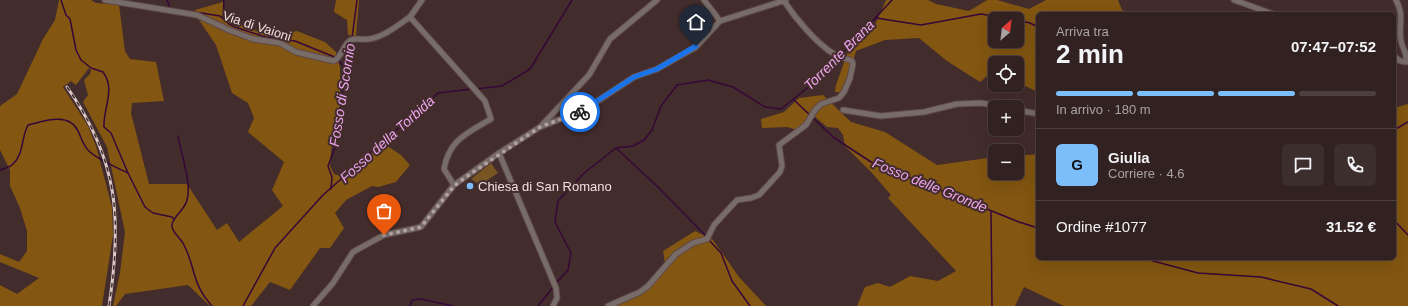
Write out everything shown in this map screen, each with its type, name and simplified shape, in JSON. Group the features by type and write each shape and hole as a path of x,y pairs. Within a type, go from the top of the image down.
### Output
{"street":[{"name":"Via di Vaioni","path":"104,0 197,15 253,39 280,43 296,52 334,61 340,58 348,43 352,40 370,39 410,17 422,0"},
{"path":"540,127 589,75 610,39 656,0"},
{"path":"704,0 720,21"},
{"path":"1234,0 1268,12"},
{"path":"1396,0 1402,11 1400,42 1406,53 1406,62 1400,61 1396,58"},
{"path":"314,306 333,283 353,252 384,235 421,227 454,186 499,153 540,127 584,110 634,77 657,69 696,46 720,21 785,1 794,16 829,50 852,61 852,69 847,89 839,98 821,104 815,110 806,125 779,146 782,166 780,172 759,195 737,200 721,216 707,239 693,243 676,254 648,286 640,292 608,306"},
{"path":"410,17 485,102 491,119 459,137 446,155 444,169 454,186"},
{"path":"843,110 882,116 924,112 957,104 988,104"},
{"path":"1024,111 1036,114"},
{"path":"499,153 556,288 557,298 553,306"}],"shaded area":[{"path":"59,0 91,0 96,3 119,5 125,51 130,59 156,62 164,101 132,103 131,113 149,184 187,184 217,230 227,223 239,242 283,206 272,190 284,162 248,132 254,118 248,103 232,93 216,45 199,20 195,10 223,2 225,18 261,33 283,34 297,31 325,42 336,52 340,68 340,115 332,139 330,166 334,174 340,176 361,157 386,145 401,155 410,165 396,182 378,187 372,186 346,200 335,213 344,228 330,248 320,248 290,290 270,282 251,306 210,306 188,285 125,294 116,306 113,306 120,273 125,232 107,147 83,102 88,95 84,80 90,74 91,70 89,68 76,85 71,81 63,87 88,126 96,146 112,207 113,235 102,306 0,306 0,285 17,294 39,278 0,262 0,254 19,262 27,251 27,231 20,208 10,186 10,170 0,150 0,106 17,94 43,39 55,20"},
{"path":"336,0 359,0 356,36 348,35 347,20 334,12"},
{"path":"886,0 928,0 936,4 969,11 987,0 997,0 1029,9 1046,0 1118,0 1122,10 1128,12 1036,12 1036,91 1024,85 1024,56 988,56 988,75 980,82 947,61 919,38 885,40 856,51 846,85 840,92 835,92 847,54 862,35 875,25"},
{"path":"823,95 851,122 885,132 937,165 988,158 988,180 1024,180 1024,155 1036,154 1036,260 1396,260 1396,107 1408,104 1408,306 1064,306 1024,287 1015,306 857,306 865,287 878,283 890,287 910,276 938,281 956,271 888,198 891,195 872,173 845,146 843,135 838,128 827,127 814,116 797,130 787,127 762,128 761,119 784,112 799,98"},
{"path":"491,163 498,173 480,185 471,179"},
{"path":"695,231 713,240 739,277 766,306 613,306 642,292 654,282 664,268 663,251"}],"waterway":[{"path":"61,0 66,15 70,19 76,50 81,60 91,68 103,72 107,78 109,92 104,127 111,133 128,173 145,207 153,213 172,217 174,219"},
{"path":"167,0 170,8 220,16 235,27 265,37 295,41 337,58 346,70"},
{"path":"223,18 224,0"},
{"name":"Fosso di Scornio","path":"352,38 357,0"},
{"name":"Fosso della Torbida","path":"476,89 502,86 530,69 572,0"},
{"name":"Torrente Brana","path":"840,56 892,0"},
{"path":"876,18 921,25 981,14 988,15"},
{"path":"1024,22 1036,26"},
{"name":"Fosso di Scornio","path":"331,189 332,177 328,166 336,145 343,85 352,41"},
{"name":"Torrente Brana","path":"556,283 568,270 571,253 555,222 558,201 583,174 616,148 633,146 644,140 652,130 661,106 677,85 708,80 733,87 765,107 781,109 816,81 838,59"},
{"name":"Fosso della Torbida","path":"243,306 275,248 323,195 438,93 472,89"},
{"name":"Fosso delle Gronde","path":"793,99 833,137 871,162 1019,222 1036,227"},
{"path":"0,170 11,166 16,161 19,156 28,125 56,119 69,121 74,125 84,145 90,152 103,161 128,173"},
{"path":"1396,129 1408,122"},
{"path":"178,136 187,177 188,193 186,204 174,219 172,227 183,243 200,290 212,306"},
{"path":"617,149 658,187 707,237"},
{"path":"991,212 992,306"},
{"path":"1396,222 1408,235"},
{"path":"709,240 721,253 732,281 750,306"},
{"name":"Fosso delle Gronde","path":"1149,260 1198,273 1261,277 1311,289 1338,306"},
{"name":"Torrente Brana","path":"538,306 554,286"},
{"name":"Torrente Brana","path":"410,306 412,300 421,299 453,306"}],"railway":[{"path":"67,87 84,114 97,140 107,166 112,192 115,218 115,246 109,306"}],"way so far":[{"path":"384,235 421,227 454,186 499,153 540,127 580,112"}],"place":[{"name":"Chiesa di San Romano","path":"470,186"}],"route":[{"path":"580,112 634,77 657,69 696,46"}]}
